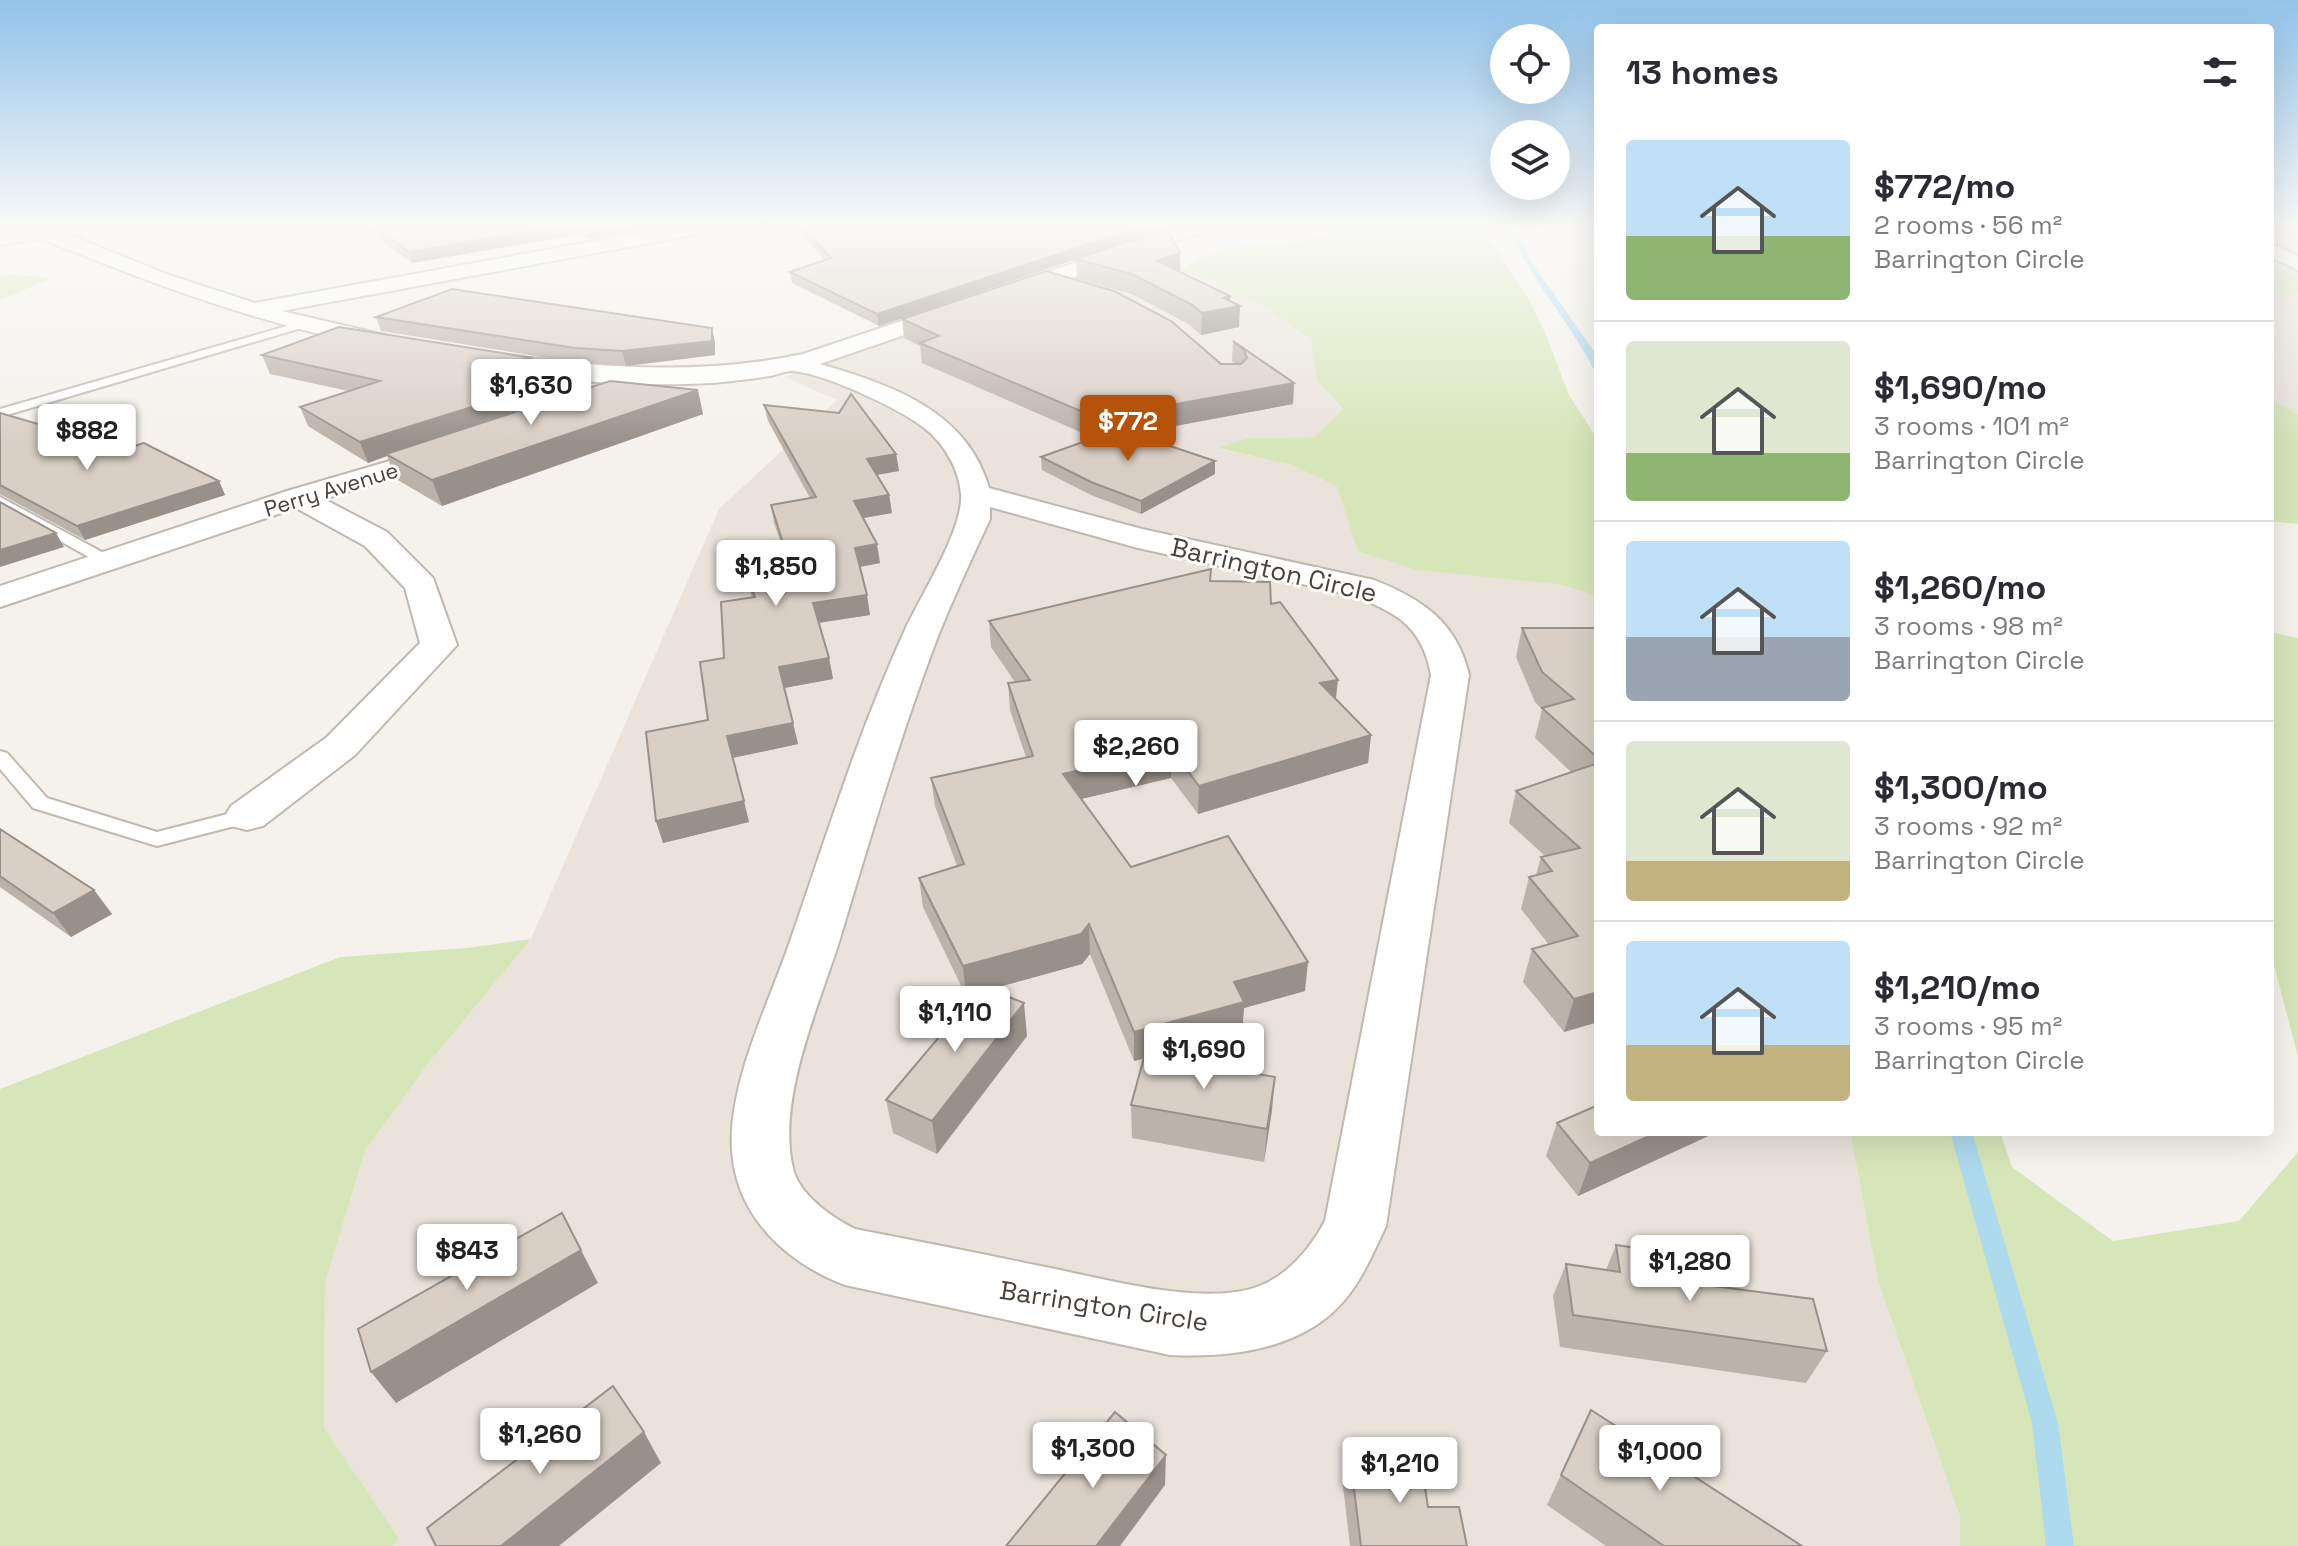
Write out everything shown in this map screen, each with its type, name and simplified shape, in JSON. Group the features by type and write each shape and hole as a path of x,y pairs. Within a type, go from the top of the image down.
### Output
{"street":[{"path":"223,299 304,324 404,346"},
{"path":"254,310 313,299"},
{"path":"463,355 579,373 661,378 735,375 793,364 985,299"},
{"path":"793,364 882,392 918,412 946,435 967,462 976,494"},
{"path":"589,403 661,378"},
{"name":"Perry Avenue","path":"0,597 298,497 472,444"},
{"name":"Barrington Circle","path":"976,494 1138,538 1362,587 1393,599 1418,614 1437,633 1448,653 1450,675 1355,1226 1342,1258 1319,1286 1288,1307 1251,1322 1211,1326 1170,1323 845,1256 808,1234 781,1204 764,1170 758,1134 764,1097 781,1040 878,747 921,634 974,519 976,494"},
{"path":"247,816 341,746 439,645 421,585 376,539 298,497"}],"lane":[{"path":"0,413 304,324"},
{"path":"0,501 107,561"},
{"path":"0,757 40,803 157,839 247,816"}],"shaded area":[{"path":"1010,299 1249,299 1311,341 1317,380 1343,409 1314,437 1248,438 1220,449 1292,465 1558,584 1594,595 1594,1136 1851,1136 1878,1281 1960,1517 1960,1546 393,1546 399,1538 324,1428 325,1283 365,1151 428,1064 531,939 719,509 837,400 784,377"},
{"path":"2274,299 2298,299 2298,441 2274,420"}],"green space":[{"path":"1248,299 1529,299 1569,395 1594,434 1594,595 1558,584 1417,570 1358,551 1337,486 1292,465 1218,448 1248,438 1314,437 1343,409 1317,380 1311,340"},
{"path":"2274,401 2298,415 2298,524 2274,521"},
{"path":"2274,633 2298,638 2298,1057 2274,965"},
{"path":"531,939 428,1064 365,1151 325,1283 324,1428 399,1538 393,1546 0,1546 0,1089 340,957 467,948"},
{"path":"1851,1136 2001,1136 2012,1167 2113,1241 2239,1221 2298,1152 2298,1546 1960,1546 1960,1517 1878,1281"}],"building":[{"path":"424,299 520,299 712,328 712,341 622,351 575,348 376,317"},
{"path":"846,299 922,299 877,314"},
{"path":"962,299 1129,299 1171,321 1221,364 1241,364 1247,358 1244,350 1233,341 1294,383 1097,418 920,343 939,336 902,319"},
{"path":"1181,299 1226,299 1240,306 1202,313"},
{"path":"339,327 533,358 517,360 517,376 558,380 360,442 300,407 380,381 262,355"},
{"path":"610,381 698,390 432,480 386,454"},
{"path":"851,394 896,454 867,459 889,495 854,501 877,544 855,548 867,595 813,603 829,658 779,667 793,723 727,736 744,801 656,821 646,732 708,720 700,662 724,658 721,602 755,597 739,554 784,546 771,505 816,497 764,405 839,413"},
{"path":"0,413 124,449 144,443 219,481 77,526 0,485"},
{"path":"1119,429 1215,461 1141,501 1091,482 1041,457"},
{"path":"0,502 56,533 0,550"},
{"path":"1211,569 1210,581 1270,582 1271,604 1280,602 1338,680 1320,683 1371,735 1199,786 1172,750 1063,774 1131,867 1228,836 1308,962 1234,982 1244,1002 1134,1032 1089,924 1081,934 963,966 919,878 964,864 931,778 1033,756 1008,683 1030,680 989,621"},
{"path":"1522,628 1594,628 1594,754 1542,708 1574,699 1542,672"},
{"path":"1594,764 1594,993 1574,999 1532,949 1578,936 1529,877 1552,871 1541,857 1580,848 1516,791"},
{"path":"0,829 94,890 53,913 0,876"},
{"path":"982,986 1024,1003 932,1121 886,1100"},
{"path":"1145,1054 1275,1077 1267,1129 1131,1105"},
{"path":"1594,1107 1594,1136 1649,1136 1590,1163 1557,1123"},
{"path":"562,1213 581,1250 371,1372 358,1329"},
{"path":"1616,1245 1663,1252 1668,1280 1813,1299 1827,1351 1573,1315 1566,1264 1620,1272"},
{"path":"613,1386 644,1432 501,1546 436,1546 427,1528"},
{"path":"1591,1410 1802,1546 1664,1546 1561,1475"},
{"path":"1115,1412 1166,1455 1096,1546 1006,1546"},
{"path":"1350,1456 1420,1456 1428,1507 1459,1507 1467,1546 1361,1546"}],"waterway":[{"path":"1554,299 1594,361"},
{"path":"1962,1136 2045,1423 2060,1546"}]}
